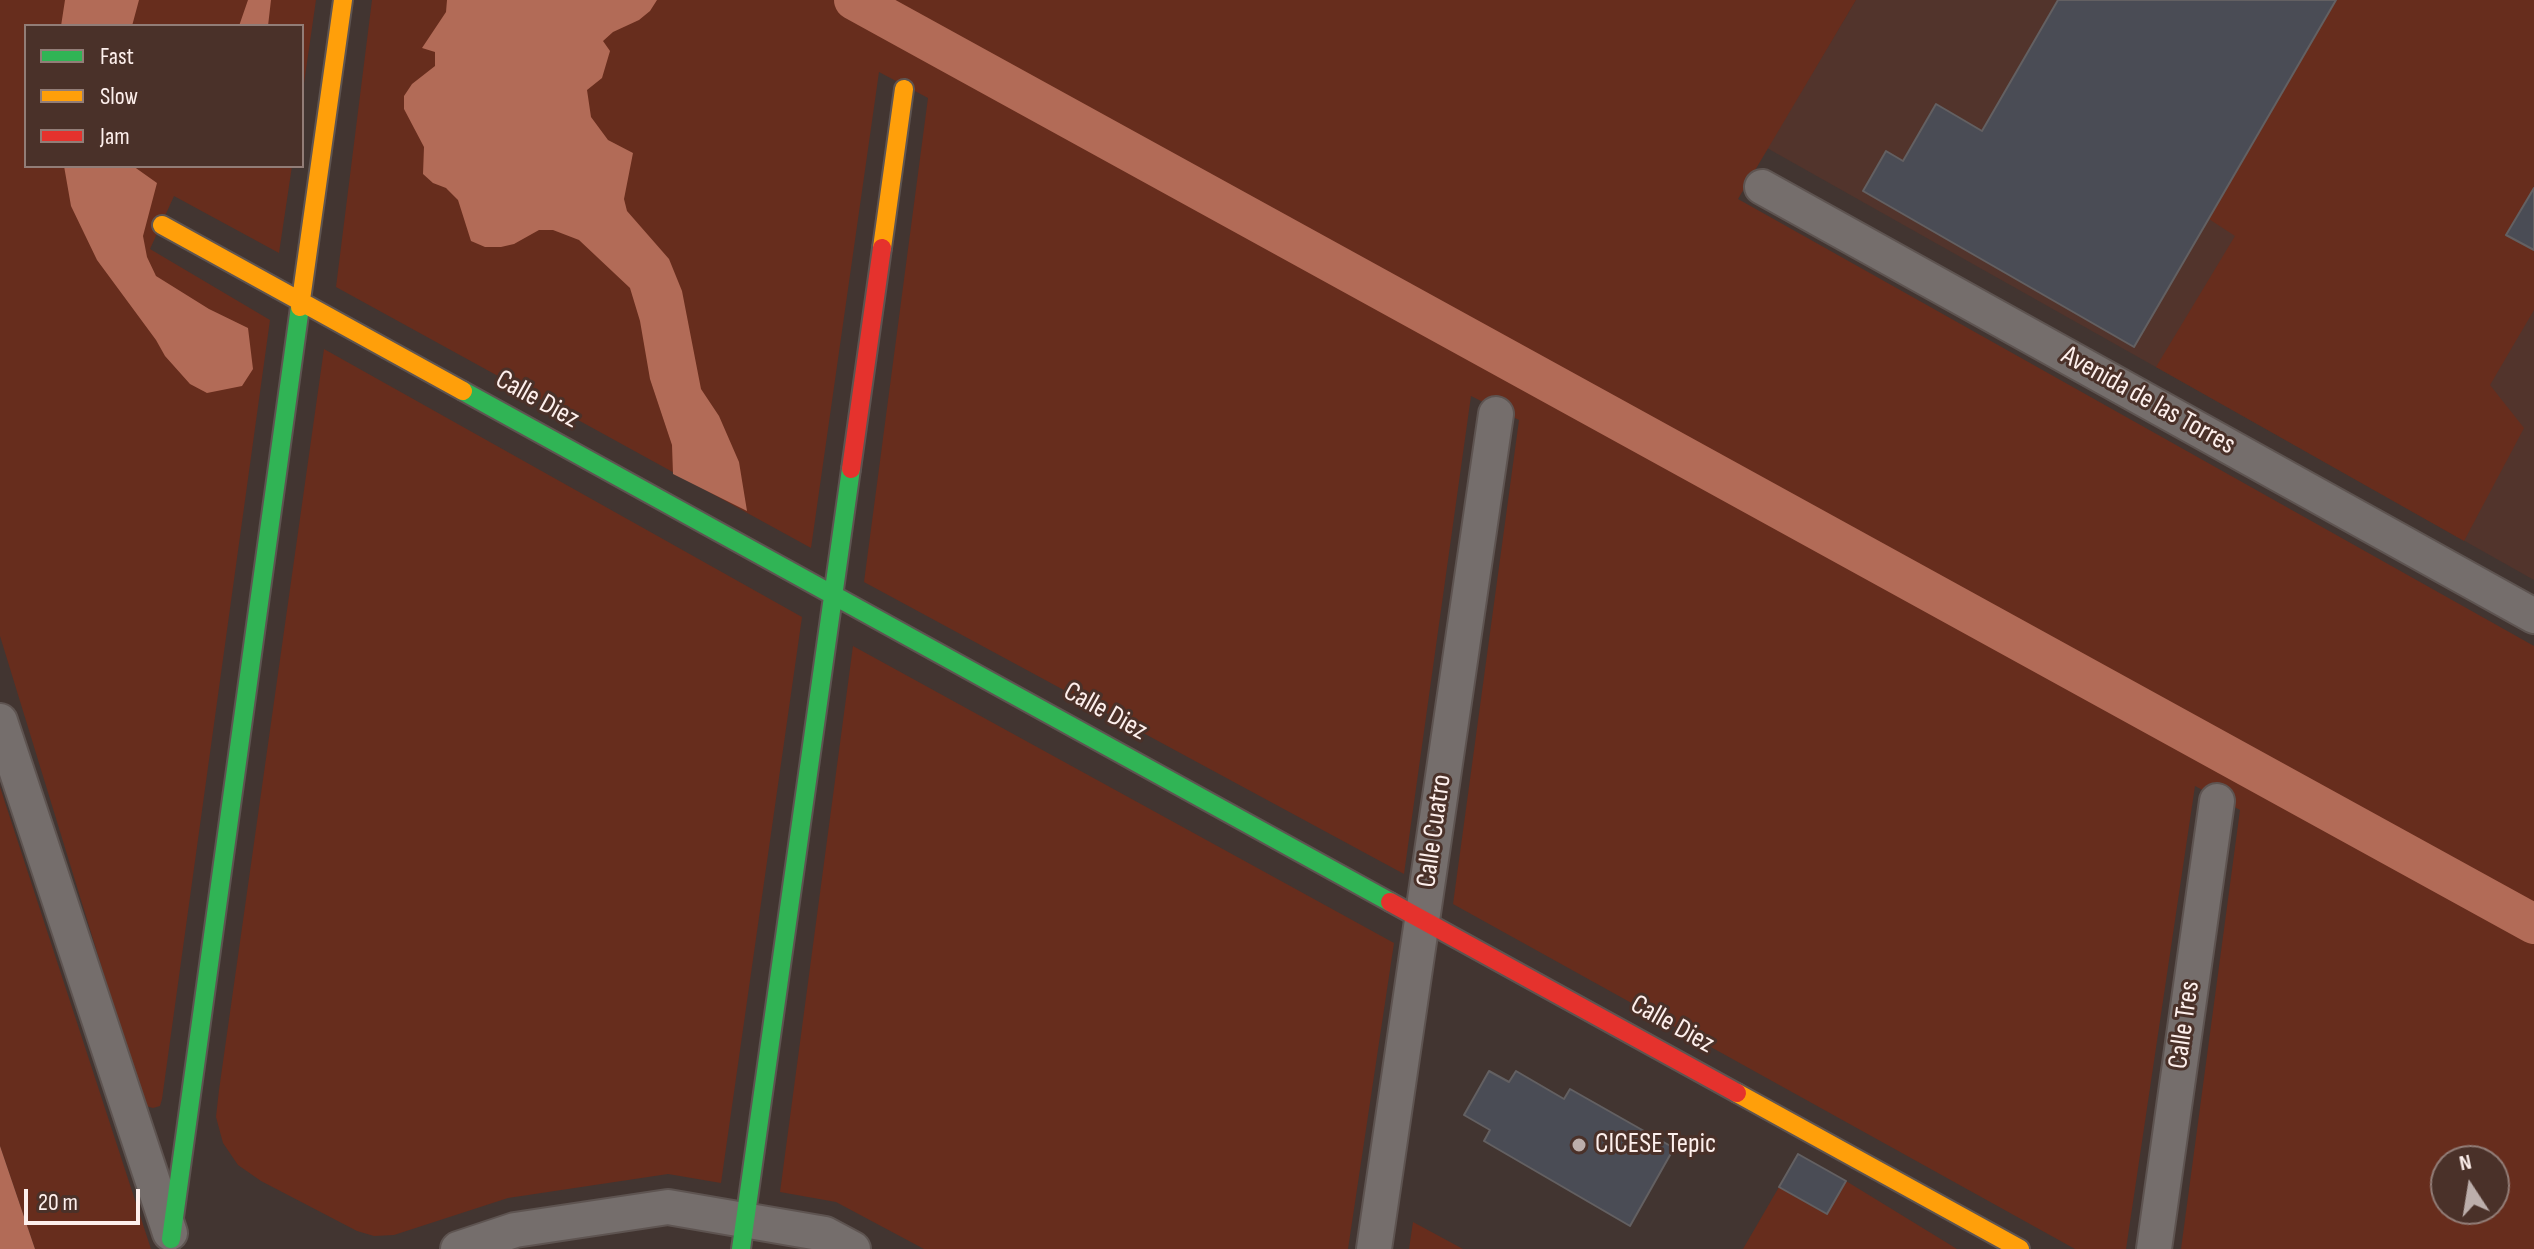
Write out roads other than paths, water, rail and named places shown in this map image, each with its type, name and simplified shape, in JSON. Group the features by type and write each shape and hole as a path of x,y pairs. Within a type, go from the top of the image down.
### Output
{"street":[{"path":"173,1244 343,0"},
{"path":"743,1235 904,89"},
{"name":"Avenida de las Torres","path":"1762,187 2534,616"},
{"name":"Calle Diez","path":"162,225 2020,1249"},
{"name":"Calle Cuatro","path":"1374,1249 1496,414"},
{"path":"0,721 173,1244"},
{"name":"Calle Tres","path":"2154,1249 2217,801"},
{"path":"458,1249 515,1230 668,1207 743,1235 825,1234 853,1249"}],"waterway":[{"path":"854,0 2534,924"}],"place":[{"name":"CICESE Tepic","path":"1579,1145"}]}
